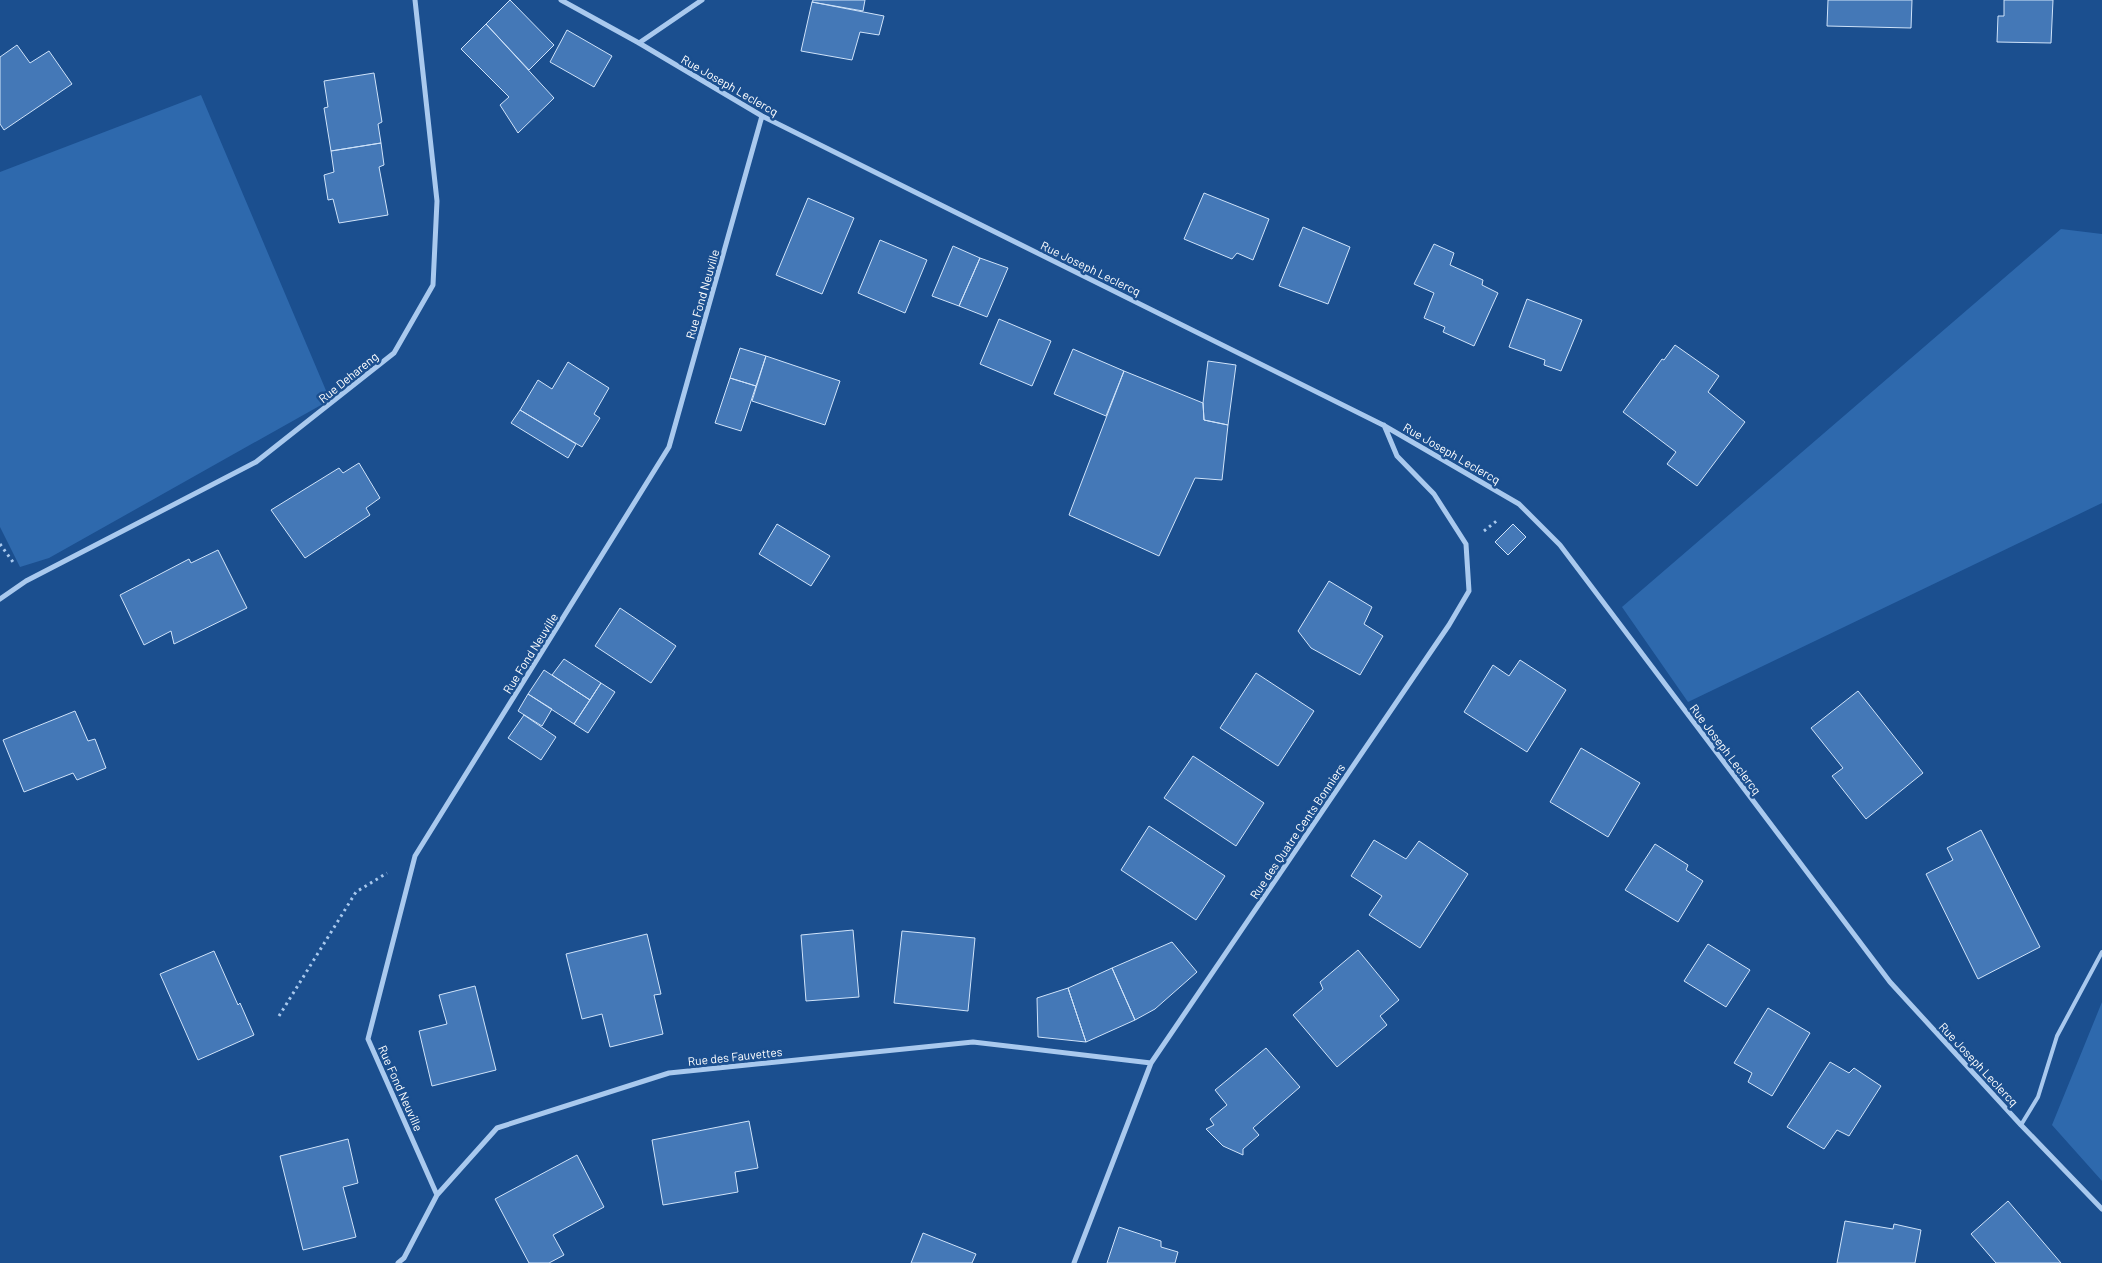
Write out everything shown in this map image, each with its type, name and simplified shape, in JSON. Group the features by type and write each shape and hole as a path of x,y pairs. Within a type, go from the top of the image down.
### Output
{"street":[{"name":"Rue Dehareng","path":"0,599 26,581 256,462 394,353 433,285 438,201 415,0"},
{"name":"Rue Joseph Leclercq","path":"561,0 762,116 1383,425 1519,504 1560,545 1890,982 2021,1125 2102,1209"},
{"path":"638,43 702,0"},
{"name":"Rue Fond Neuville","path":"438,1194 368,1039 415,856 669,447 762,116"},
{"name":"Rue des Quatre Cents Bonniers","path":"1074,1263 1151,1063 1449,625 1469,591 1466,544 1434,494 1396,456 1383,425"},
{"name":"Rue des Fauvettes","path":"398,1263 404,1258 438,1194 498,1128 669,1073 973,1042 1151,1063"}],"lane":[{"path":"2021,1125 2038,1097 2057,1036 2102,952"}],"path":[{"path":"1466,544 1519,504"},
{"path":"279,1016 356,892 415,856"}],"shaded area":[{"path":"201,95 330,400 49,558 20,567 0,527 0,172"},
{"path":"2061,229 2102,234 2102,503 1688,702 1622,607"},
{"path":"2102,1002 2102,1181 2052,1125"}],"building":[{"path":"510,0 554,45 529,70 486,24"},
{"path":"813,0 865,0 863,11 812,2"},
{"path":"1828,0 1912,0 1911,28 1827,26"},
{"path":"2004,0 2053,0 2051,43 1997,42 1998,16 2004,16"},
{"path":"812,2 884,16 879,35 860,32 852,60 801,51"},
{"path":"486,24 554,98 518,133 500,105 509,97 461,49"},
{"path":"567,30 612,56 594,87 550,62"},
{"path":"17,45 30,63 49,51 72,84 4,130 0,124 0,57"},
{"path":"374,73 382,122 378,124 381,143 331,151 324,108 328,107 324,81"},
{"path":"381,143 384,165 379,167 388,215 339,223 333,199 328,200 324,175 334,172 331,151"},
{"path":"1204,193 1269,219 1253,260 1237,253 1232,259 1184,239"},
{"path":"808,198 854,218 822,294 776,275"},
{"path":"1303,227 1350,247 1328,304 1279,286"},
{"path":"880,240 927,260 905,313 858,293"},
{"path":"1434,244 1454,253 1450,265 1483,280 1482,285 1498,293 1474,346 1443,332 1445,327 1424,318 1434,293 1414,284"},
{"path":"953,246 980,258 959,306 932,296"},
{"path":"980,258 1008,268 987,317 959,306"},
{"path":"1527,299 1582,320 1561,371 1544,365 1545,360 1509,347"},
{"path":"999,319 1051,341 1032,386 980,364"},
{"path":"1675,345 1719,376 1708,392 1745,422 1697,486 1667,464 1676,452 1623,412 1662,359 1664,360"},
{"path":"740,348 766,356 756,386 730,378"},
{"path":"1073,349 1124,371 1106,416 1054,394"},
{"path":"766,356 840,381 825,425 752,401"},
{"path":"1208,361 1236,365 1228,425 1204,420 1203,403"},
{"path":"568,362 609,388 594,414 600,418 582,447 520,410 538,380 552,389"},
{"path":"1124,371 1203,403 1204,420 1228,425 1222,480 1195,478 1159,556 1069,515"},
{"path":"730,378 756,386 741,431 715,423"},
{"path":"520,410 576,444 568,458 511,423"},
{"path":"359,463 380,498 366,508 370,515 305,558 271,510 339,468 343,473"},
{"path":"777,524 830,556 811,586 759,554"},
{"path":"1513,524 1526,537 1508,555 1495,542"},
{"path":"218,550 247,608 174,644 171,631 144,645 120,595 189,559 191,563"},
{"path":"1329,581 1372,607 1364,624 1383,636 1360,675 1311,648 1298,631"},
{"path":"620,608 676,646 651,683 595,646"},
{"path":"564,659 601,683 590,700 552,675"},
{"path":"1520,660 1566,690 1527,752 1464,712 1493,665 1509,676"},
{"path":"544,670 590,700 574,724 528,694"},
{"path":"1256,673 1314,711 1278,766 1220,728"},
{"path":"601,683 615,692 588,733 574,724"},
{"path":"1858,691 1923,773 1866,819 1832,776 1843,768 1811,728"},
{"path":"528,694 552,709 542,726 518,711"},
{"path":"75,711 88,741 95,739 106,768 77,780 73,773 24,792 3,740"},
{"path":"524,715 556,737 541,760 508,738"},
{"path":"1581,748 1640,783 1608,837 1550,802"},
{"path":"1193,756 1264,803 1236,846 1164,798"},
{"path":"1149,826 1225,876 1196,920 1121,870"},
{"path":"1981,830 2040,947 1978,979 1926,874 1953,860 1947,848"},
{"path":"1374,840 1406,859 1419,841 1468,874 1420,948 1369,915 1382,896 1351,876"},
{"path":"1655,844 1688,865 1686,870 1703,881 1678,922 1625,890"},
{"path":"853,930 859,997 806,1001 801,935"},
{"path":"902,931 975,938 968,1011 894,1003"},
{"path":"647,934 661,994 654,995 663,1034 610,1047 602,1014 582,1019 566,954"},
{"path":"1172,942 1197,972 1155,1009 1135,1020 1112,968"},
{"path":"1708,944 1750,970 1726,1007 1684,981"},
{"path":"1358,950 1399,1000 1380,1016 1387,1025 1337,1067 1293,1015 1323,989 1320,982"},
{"path":"214,951 238,1005 240,1003 254,1035 198,1060 160,974"},
{"path":"1112,968 1135,1020 1086,1042 1068,988"},
{"path":"475,986 496,1070 432,1086 419,1031 447,1024 439,995"},
{"path":"1068,988 1086,1042 1038,1037 1037,998"},
{"path":"1768,1008 1810,1033 1772,1096 1748,1082 1752,1073 1734,1063"},
{"path":"1266,1048 1300,1087 1253,1128 1259,1135 1243,1149 1243,1155 1223,1146 1206,1129 1214,1125 1210,1119 1227,1105 1215,1090"},
{"path":"1830,1062 1849,1073 1854,1068 1881,1086 1849,1136 1837,1130 1824,1149 1787,1127"},
{"path":"749,1121 758,1168 735,1172 738,1192 663,1205 652,1140"},
{"path":"348,1139 358,1183 343,1187 356,1237 303,1250 280,1156"},
{"path":"577,1155 604,1207 553,1235 564,1255 549,1263 529,1263 495,1199"},
{"path":"2008,1201 2061,1263 1996,1263 1971,1234"},
{"path":"1845,1221 1893,1229 1894,1224 1921,1230 1915,1263 1837,1263"},
{"path":"1119,1227 1161,1241 1161,1247 1178,1252 1175,1263 1107,1263"},
{"path":"923,1233 976,1254 972,1263 911,1263"}]}
